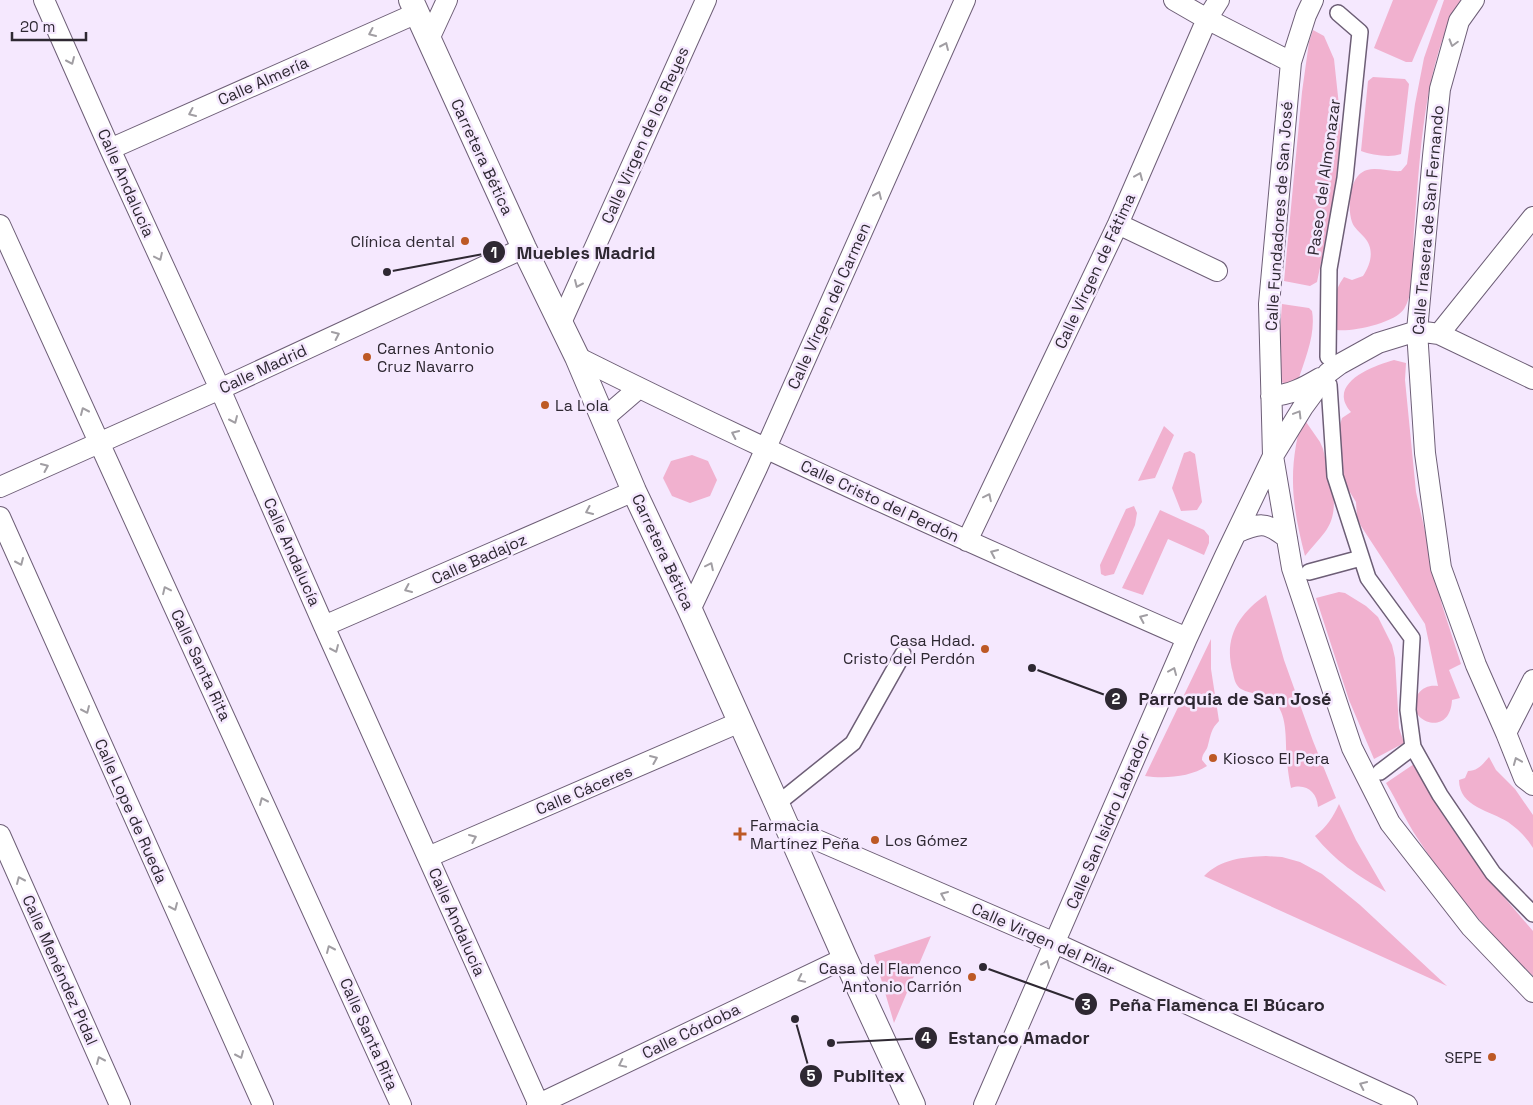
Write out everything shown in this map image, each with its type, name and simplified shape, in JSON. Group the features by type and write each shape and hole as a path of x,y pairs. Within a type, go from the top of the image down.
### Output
{"street":[{"name":"Calle Andalucía","path":"44,0 110,150 220,390 538,1105"},
{"path":"428,39 447,0"},
{"name":"Calle Virgen de los Reyes","path":"560,325 706,0"},
{"name":"Calle Virgen del Carmen","path":"690,610 765,448 965,0"},
{"path":"1174,0 1291,62"},
{"name":"Calle Virgen de Fátima","path":"967,541 1118,224 1207,19 1219,0"},
{"name":"Calle Fundadores de San José","path":"1313,0 1306,15 1291,62 1269,304 1273,456 1292,568 1352,748 1390,823 1471,927 1533,992"},
{"name":"Calle Trasera de San Fernando","path":"1474,0 1459,21 1440,89 1417,331 1425,453 1441,568 1476,666 1524,778 1533,785"},
{"name":"Calle Almería","path":"110,150 414,6"},
{"name":"Carretera Bética","path":"414,6 524,248 577,357 634,491 690,610 845,958 913,1105"},
{"name":"Paseo del Almonazar","path":"1338,13 1360,32 1344,178 1329,269 1328,372 1335,476 1368,578 1412,638 1408,710 1413,747 1440,795 1494,873 1533,914"},
{"path":"1439,334 1533,216"},
{"path":"1118,224 1217,271"},
{"name":"Calle Santa Rita","path":"0,225 402,1105"},
{"name":"Calle Madrid","path":"0,487 220,390 524,248"},
{"path":"1271,396 1286,395 1301,390 1340,364 1378,343 1417,331 1439,334 1533,379"},
{"name":"Calle Cristo del Perdón","path":"577,357 765,448 967,541 1187,638"},
{"name":"Calle San Isidro Labrador","path":"984,1105 1187,638 1273,456 1302,407 1328,372"},
{"path":"603,419 639,388"},
{"name":"Calle Badajoz","path":"324,626 634,491"},
{"name":"Calle Lope de Rueda","path":"0,517 263,1105"},
{"path":"1236,534 1252,526 1265,525 1274,528 1287,538"},
{"path":"1309,572 1362,558"},
{"path":"778,804 853,743 903,654"},
{"path":"1506,733 1533,680"},
{"name":"Calle Cáceres","path":"428,857 740,722"},
{"path":"1380,772 1413,747"},
{"name":"Calle Virgen del Pilar","path":"786,827 1055,943 1407,1105"},
{"name":"Calle Menéndez Pidal","path":"0,835 120,1105"},
{"name":"Calle Córdoba","path":"538,1105 845,958"}],"shaded area":[{"path":"1393,0 1438,0 1412,62 1406,62 1374,48"},
{"path":"1444,0 1461,0 1448,24 1432,76 1427,101 1418,179 1413,271 1408,301 1399,314 1383,322 1362,328 1337,330 1332,326 1334,300 1340,282 1344,277 1352,280 1363,276 1371,256 1370,246 1352,222 1350,216 1350,200 1353,185 1356,178 1367,170 1401,171 1407,164 1415,104 1424,58"},
{"path":"1313,30 1324,36 1334,59 1340,115 1340,144 1333,205 1317,282 1310,286 1284,281 1302,92 1309,42"},
{"path":"1373,77 1405,79 1409,84 1401,154 1381,156 1361,151 1368,81"},
{"path":"1282,304 1309,308 1312,311 1313,320 1309,346 1298,381 1287,386 1282,382 1280,363"},
{"path":"1394,360 1406,363 1405,380 1416,492 1442,605 1461,664 1449,670 1460,698 1452,700 1449,713 1443,720 1436,723 1428,722 1421,718 1416,711 1414,703 1418,694 1424,688 1438,686 1425,624 1361,526 1357,517 1356,502 1348,489 1340,465 1339,428 1342,418 1351,412 1345,402 1344,393 1348,385 1364,372"},
{"path":"1304,419 1323,449 1334,502 1330,523 1305,556 1298,528 1293,487 1296,445"},
{"path":"1164,426 1174,435 1155,478 1138,481"},
{"path":"1190,451 1195,454 1202,502 1197,510 1181,511 1172,488 1184,453"},
{"path":"692,455 708,461 717,480 710,496 690,503 672,496 663,478 671,461"},
{"path":"1134,506 1137,513 1135,525 1114,574 1105,576 1101,574 1100,565 1126,509"},
{"path":"1160,510 1204,530 1209,536 1209,543 1204,555 1168,539 1143,595 1122,588"},
{"path":"1339,592 1345,593 1366,606 1378,617 1392,645 1395,658 1399,728 1404,743 1374,759 1349,700 1316,598"},
{"path":"1266,595 1284,660 1336,798 1318,807 1315,797 1310,790 1301,787 1291,788 1285,726 1278,706 1266,696 1239,688 1234,678 1230,661 1230,649 1235,628 1248,610"},
{"path":"1211,639 1211,669 1219,721 1213,729 1202,758 1207,766 1185,775 1145,776"},
{"path":"1489,757 1496,770 1515,789 1533,815 1533,848 1525,837 1508,822 1477,807 1464,796 1460,789 1459,780 1465,778 1468,771 1480,767"},
{"path":"1414,764 1453,830 1500,892 1533,931 1533,976 1501,944 1443,876 1414,832 1386,783"},
{"path":"1339,804 1356,840 1386,892 1348,867 1315,836 1329,822"},
{"path":"1282,857 1300,862 1322,874 1360,905 1447,986 1204,876 1225,862 1241,858"},
{"path":"931,936 894,1023 874,955"}],"place":[{"name":"Clínica dental","path":"465,241"},
{"name":"Muebles Madrid","path":"387,272"},
{"name":"Carnes Antonio Cruz Navarro","path":"367,357"},
{"name":"La Lola","path":"545,405"},
{"name":"Casa Hdad. Cristo del Perdón","path":"985,649"},
{"name":"Parroquia de San José","path":"1032,668"},
{"name":"Kiosco El Pera","path":"1213,758"},
{"name":"Farmacia Martínez Peña","path":"740,834"},
{"name":"Los Gómez","path":"875,840"},
{"name":"Peña Flamenca El Búcaro","path":"983,967"},
{"name":"Casa del Flamenco Antonio Carrión","path":"972,977"},
{"name":"Publitex","path":"795,1019"},
{"name":"Estanco Amador","path":"831,1043"},
{"name":"SEPE","path":"1492,1057"}]}
